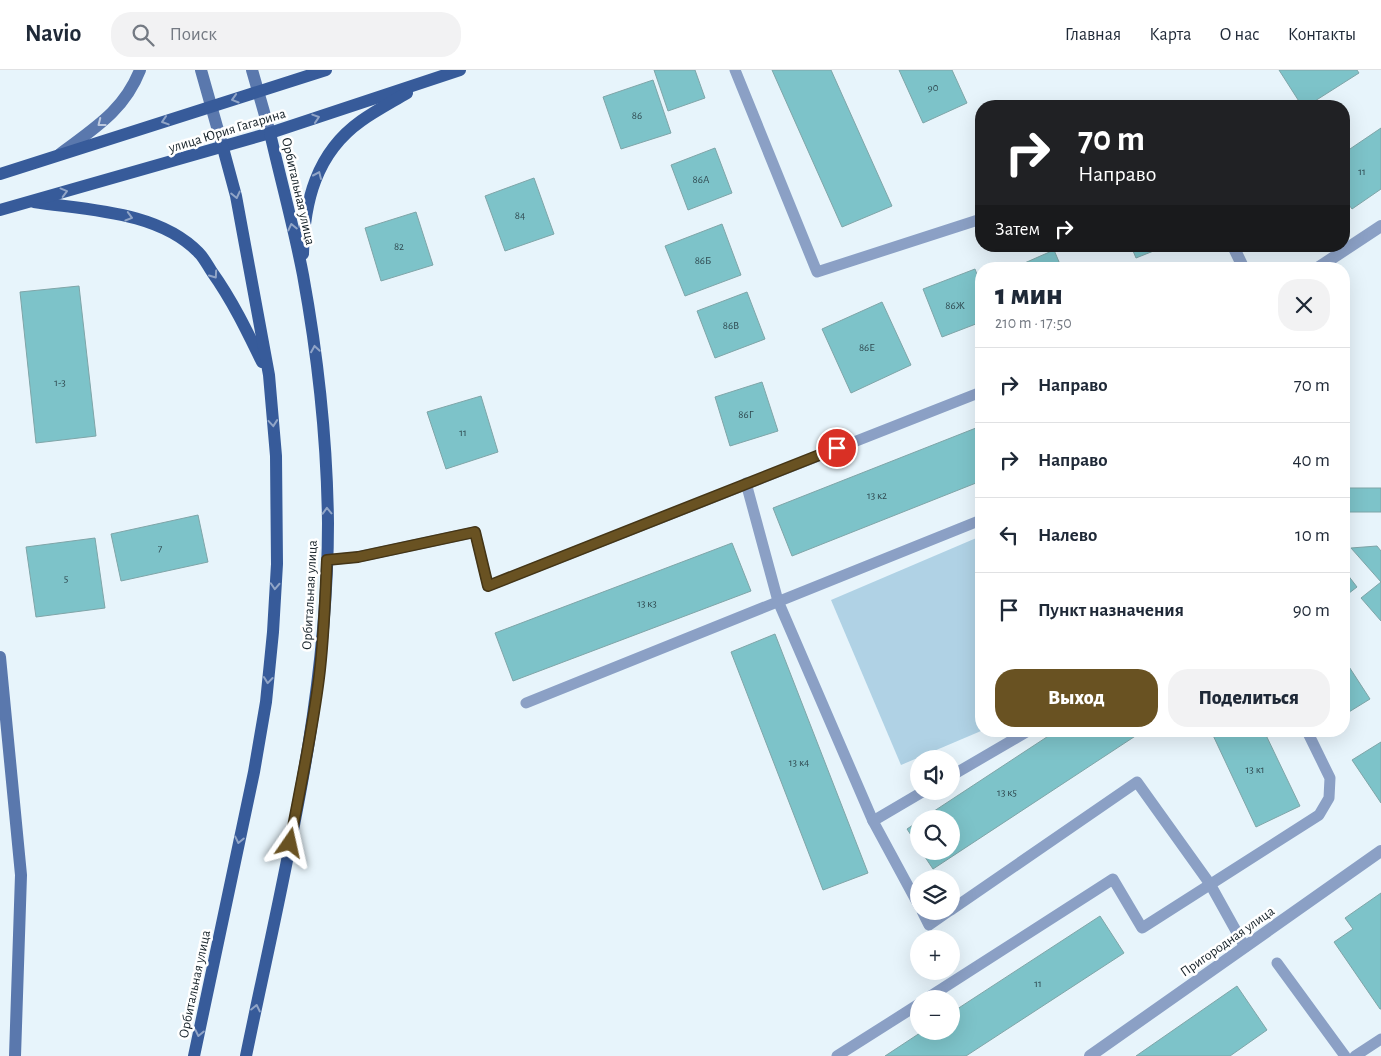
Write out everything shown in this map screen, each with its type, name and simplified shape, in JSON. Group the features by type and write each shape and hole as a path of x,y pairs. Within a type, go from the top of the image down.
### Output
{"main road":[{"name":"улица Юрия Гагарина","path":"0,174 326,70"},
{"name":"улица Юрия Гагарина","path":"0,210 224,148 460,70"},
{"path":"303,274 304,239 308,208 316,176 333,148 360,122 425,82"},
{"name":"Орбитальная улица","path":"246,1056 308,750 319,678 325,603 328,524 325,446 318,369 303,274 270,133"},
{"name":"Орбитальная улица","path":"194,1056 254,772 266,694 273,632 277,512 276,456 269,375 236,196 224,148"},
{"path":"29,202 118,214 158,225 182,239 199,253 229,295 269,375"}],"street":[{"path":"58,155 107,120 125,98 140,70"},
{"path":"201,70 224,148"},
{"path":"252,70 270,133"},
{"path":"1350,247 1381,226"},
{"path":"1327,262 1342,252"},
{"path":"0,657 21,875 14,1056"},
{"name":"Пригородная улица","path":"1090,1056 1381,851"}],"lane":[{"path":"735,70 816,272 975,221"},
{"path":"327,560 358,557 475,532 488,586 975,394"},
{"path":"746,483 778,601 873,821 910,889"},
{"path":"526,703 975,522"},
{"path":"960,771 1018,737"},
{"path":"940,990 1112,879 1142,928 1319,815 1329,798 1330,778 1310,737"},
{"path":"960,904 1137,782 1210,884 1245,947"},
{"path":"873,821 910,799"},
{"path":"926,920 929,925 936,920"},
{"path":"1277,963 1345,1056"},
{"path":"837,1056 910,1010"},
{"path":"1356,1056 1381,1039"}],"shaded area":[{"path":"975,539 975,734 936,750 910,750 910,761 901,765 831,600"}],"building":[{"path":"654,70 695,70 705,98 668,111"},
{"path":"772,70 831,70 892,206 842,227"},
{"path":"899,70 952,70 967,103 923,123"},
{"path":"1279,70 1357,70 1359,73 1316,100 1298,100"},
{"path":"653,80 671,133 621,149 603,97"},
{"path":"1381,128 1381,189 1352,209 1350,206 1350,149"},
{"path":"715,148 732,193 688,210 671,165"},
{"path":"534,178 554,234 505,251 485,196"},
{"path":"416,212 433,265 381,281 365,228"},
{"path":"722,224 741,275 685,296 665,246"},
{"path":"1049,252 1055,252 1059,262 1027,262"},
{"path":"1134,252 1151,252 1136,258"},
{"path":"975,269 975,324 942,337 923,289"},
{"path":"79,286 96,436 36,443 20,292"},
{"path":"747,292 765,339 715,358 697,311"},
{"path":"882,302 911,365 851,393 822,329"},
{"path":"762,382 778,431 730,446 715,397"},
{"path":"481,396 498,452 446,469 427,412"},
{"path":"975,428 975,483 792,556 773,508"},
{"path":"1350,488 1381,488 1381,512 1350,512"},
{"path":"198,515 208,562 121,581 111,534"},
{"path":"95,538 105,608 36,617 26,547"},
{"path":"732,543 751,591 513,681 495,633"},
{"path":"1377,546 1381,551 1381,582 1351,548"},
{"path":"1350,578 1357,587 1350,592"},
{"path":"1381,582 1381,621 1361,598"},
{"path":"775,634 868,873 823,890 731,652"},
{"path":"1350,668 1370,699 1350,711"},
{"path":"1047,737 1134,737 960,851 960,810 936,810 951,800 960,800 960,794"},
{"path":"1214,737 1267,737 1300,806 1256,827"},
{"path":"1381,742 1381,803 1352,760"},
{"path":"927,860 947,860 933,869"},
{"path":"1381,893 1380,1009 1334,942 1353,929 1345,918"},
{"path":"1100,916 1124,953 966,1056 885,1056 910,1040 960,1040 960,1007"},
{"path":"1237,986 1267,1030 1230,1056 1136,1056"}],"route":[{"path":"290,843 308,750 319,678 327,560 358,557 475,532 488,586 837,448"}]}
